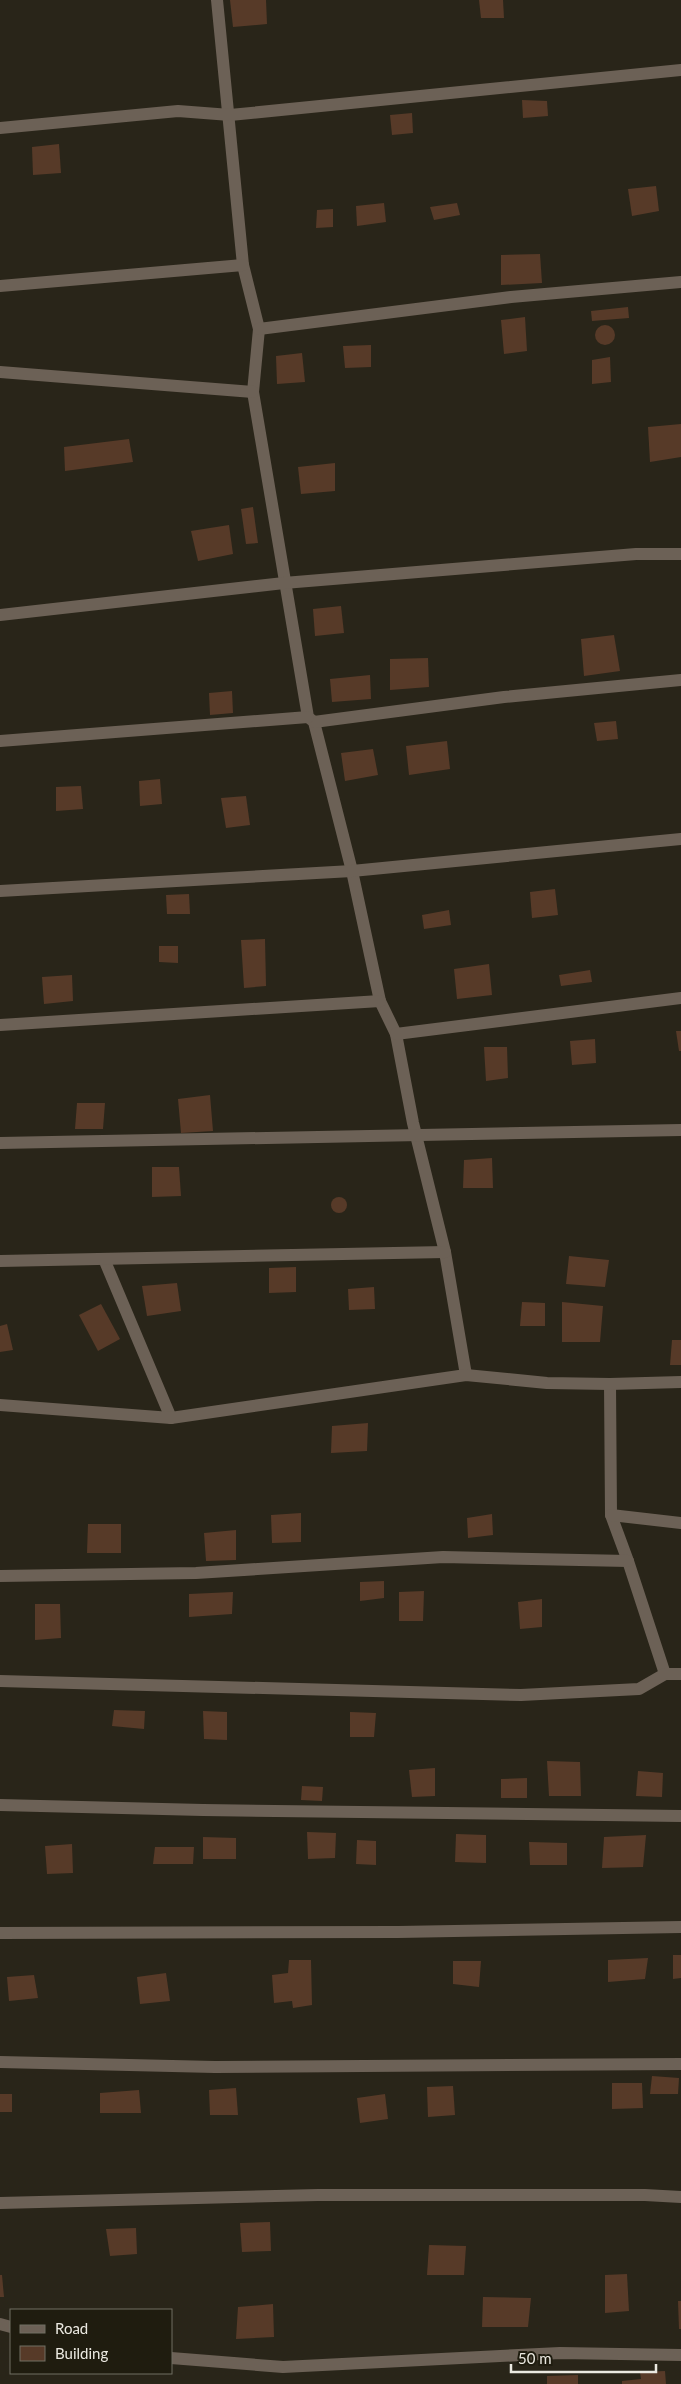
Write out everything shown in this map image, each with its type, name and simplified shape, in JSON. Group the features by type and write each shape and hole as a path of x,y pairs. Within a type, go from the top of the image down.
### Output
{"street":[{"path":"217,0 230,115 243,265 260,329 253,392 284,583 311,719 352,871 380,1002 396,1034 416,1134 445,1252 466,1375"},
{"path":"0,128 178,111 230,115 681,70"},
{"path":"0,286 243,265"},
{"path":"260,329 511,297 681,282"},
{"path":"0,372 253,392"},
{"path":"0,615 284,583 636,554 681,554"},
{"path":"0,741 311,719 504,697 681,680"},
{"path":"0,891 352,871 681,840"},
{"path":"396,1034 681,998"},
{"path":"0,1025 380,1002"},
{"path":"0,1143 681,1130"},
{"path":"0,1261 445,1252"},
{"path":"104,1259 171,1418"},
{"path":"0,1405 171,1418 466,1375 547,1383 681,1382"},
{"path":"610,1384 611,1515 665,1674"},
{"path":"611,1515 681,1523"},
{"path":"0,1576 196,1573 443,1557 628,1561"},
{"path":"0,1681 521,1695 639,1689 665,1674 681,1674"},
{"path":"0,1804 203,1810 681,1816"},
{"path":"0,1933 398,1932 681,1926"},
{"path":"0,2062 215,2067 681,2064"},
{"path":"0,2203 318,2195 644,2195 681,2197"},
{"path":"172,2358 283,2367 560,2354 681,2355"}],"building":[{"path":"230,0 266,0 267,24 233,27"},
{"path":"479,0 503,0 504,18 481,18"},
{"path":"522,100 547,101 548,116 523,118"},
{"path":"412,113 413,133 392,135 390,115"},
{"path":"59,144 61,173 33,175 32,147"},
{"path":"656,186 659,211 632,216 628,189"},
{"path":"384,203 386,222 357,226 356,206"},
{"path":"457,203 460,215 434,220 430,207"},
{"path":"333,209 333,227 316,228 317,210"},
{"path":"540,254 542,283 501,285 501,255"},
{"path":"628,307 629,318 592,321 591,311"},
{"path":"525,317 527,351 504,354 501,320"},
{"path":"605,325 612,328 615,335 612,342 605,345 598,342 595,335 598,328"},
{"path":"371,345 371,367 345,368 343,346"},
{"path":"302,353 305,382 277,384 276,356"},
{"path":"610,357 611,382 592,384 592,360"},
{"path":"681,424 681,457 650,462 648,427"},
{"path":"129,439 133,462 65,471 64,447"},
{"path":"335,463 335,491 301,494 298,467"},
{"path":"253,507 258,543 246,544 241,509"},
{"path":"229,525 233,554 198,561 191,531"},
{"path":"341,606 344,633 315,636 313,609"},
{"path":"614,635 620,671 584,676 581,639"},
{"path":"428,658 429,687 390,690 390,659"},
{"path":"370,675 371,699 332,702 330,679"},
{"path":"232,691 233,713 210,715 209,693"},
{"path":"616,721 618,739 597,741 594,723"},
{"path":"447,741 450,769 409,775 406,746"},
{"path":"373,749 378,775 345,781 341,753"},
{"path":"160,779 162,804 140,806 139,781"},
{"path":"81,786 83,809 56,811 56,787"},
{"path":"246,796 250,825 226,828 221,798"},
{"path":"555,889 558,915 532,918 530,892"},
{"path":"189,894 190,914 167,914 166,895"},
{"path":"449,910 451,925 424,929 422,915"},
{"path":"265,939 266,986 244,988 241,940"},
{"path":"159,946 178,946 178,963 159,962"},
{"path":"489,964 492,995 457,999 454,969"},
{"path":"590,970 592,982 561,986 559,975"},
{"path":"72,975 73,1001 44,1004 42,977"},
{"path":"676,1031 681,1031 681,1051 679,1051"},
{"path":"595,1039 596,1063 572,1065 570,1041"},
{"path":"484,1047 507,1047 508,1078 486,1081"},
{"path":"210,1095 213,1131 181,1133 178,1099"},
{"path":"77,1103 105,1103 103,1129 75,1129"},
{"path":"492,1158 493,1188 463,1188 464,1160"},
{"path":"152,1167 179,1167 181,1196 152,1197"},
{"path":"339,1197 345,1199 347,1205 345,1211 339,1213 333,1211 331,1205 333,1199"},
{"path":"569,1256 609,1260 605,1287 566,1284"},
{"path":"296,1267 296,1292 269,1293 269,1268"},
{"path":"177,1283 181,1311 147,1316 142,1286"},
{"path":"374,1287 375,1309 349,1310 348,1289"},
{"path":"522,1302 545,1303 545,1326 520,1326"},
{"path":"562,1302 603,1306 600,1342 562,1342"},
{"path":"101,1304 120,1339 98,1351 79,1315"},
{"path":"7,1324 13,1350 0,1352 0,1326"},
{"path":"672,1340 681,1340 681,1365 670,1365"},
{"path":"368,1423 367,1451 331,1453 332,1426"},
{"path":"301,1513 301,1542 272,1543 271,1515"},
{"path":"492,1514 493,1535 468,1538 467,1518"},
{"path":"88,1524 121,1524 121,1553 87,1553"},
{"path":"236,1530 236,1560 206,1561 204,1533"},
{"path":"384,1581 384,1598 360,1601 360,1582"},
{"path":"424,1591 423,1621 399,1621 399,1592"},
{"path":"233,1592 232,1614 189,1617 189,1594"},
{"path":"542,1599 542,1627 520,1629 518,1602"},
{"path":"35,1604 60,1604 61,1638 35,1640"},
{"path":"114,1710 145,1711 144,1729 112,1726"},
{"path":"203,1711 227,1712 227,1740 204,1739"},
{"path":"350,1712 376,1713 374,1737 350,1737"},
{"path":"547,1761 580,1762 581,1796 549,1796"},
{"path":"435,1768 435,1796 412,1797 409,1770"},
{"path":"638,1771 663,1773 662,1797 636,1796"},
{"path":"527,1778 527,1798 501,1798 501,1779"},
{"path":"302,1786 323,1787 322,1801 301,1800"},
{"path":"307,1832 336,1833 335,1858 308,1859"},
{"path":"456,1834 486,1835 486,1863 455,1862"},
{"path":"646,1835 643,1867 602,1868 604,1837"},
{"path":"203,1837 236,1838 236,1859 203,1859"},
{"path":"357,1840 376,1841 376,1865 356,1864"},
{"path":"529,1842 567,1843 567,1865 530,1865"},
{"path":"72,1844 73,1873 47,1874 45,1846"},
{"path":"155,1847 194,1847 193,1864 153,1864"},
{"path":"673,1955 681,1955 681,1978 673,1979"},
{"path":"648,1958 645,1979 608,1982 608,1960"},
{"path":"289,1960 311,1960 312,2005 293,2008 292,2001 274,2003 272,1975 288,1973"},
{"path":"453,1961 481,1961 479,1987 453,1984"},
{"path":"166,1973 170,2001 140,2004 137,1977"},
{"path":"34,1975 38,1998 9,2001 7,1977"},
{"path":"652,2076 679,2078 678,2094 650,2094"},
{"path":"612,2083 642,2083 643,2108 612,2109"},
{"path":"453,2086 455,2115 428,2117 427,2087"},
{"path":"236,2088 238,2115 210,2115 209,2090"},
{"path":"139,2090 141,2113 100,2113 100,2093"},
{"path":"0,2094 12,2094 12,2112 0,2112"},
{"path":"385,2094 388,2119 360,2123 357,2098"},
{"path":"270,2222 271,2251 242,2252 240,2223"},
{"path":"136,2228 137,2254 110,2256 106,2229"},
{"path":"429,2245 466,2246 464,2275 427,2275"},
{"path":"627,2274 629,2311 605,2313 605,2275"},
{"path":"0,2275 2,2275 4,2297 0,2297"},
{"path":"483,2297 531,2298 528,2327 482,2327"},
{"path":"678,2301 681,2301 681,2329 679,2329"},
{"path":"273,2304 274,2337 236,2339 238,2307"},
{"path":"665,2371 666,2384 622,2384 622,2381 641,2379 640,2372"},
{"path":"578,2375 578,2384 547,2384 547,2376"}]}
